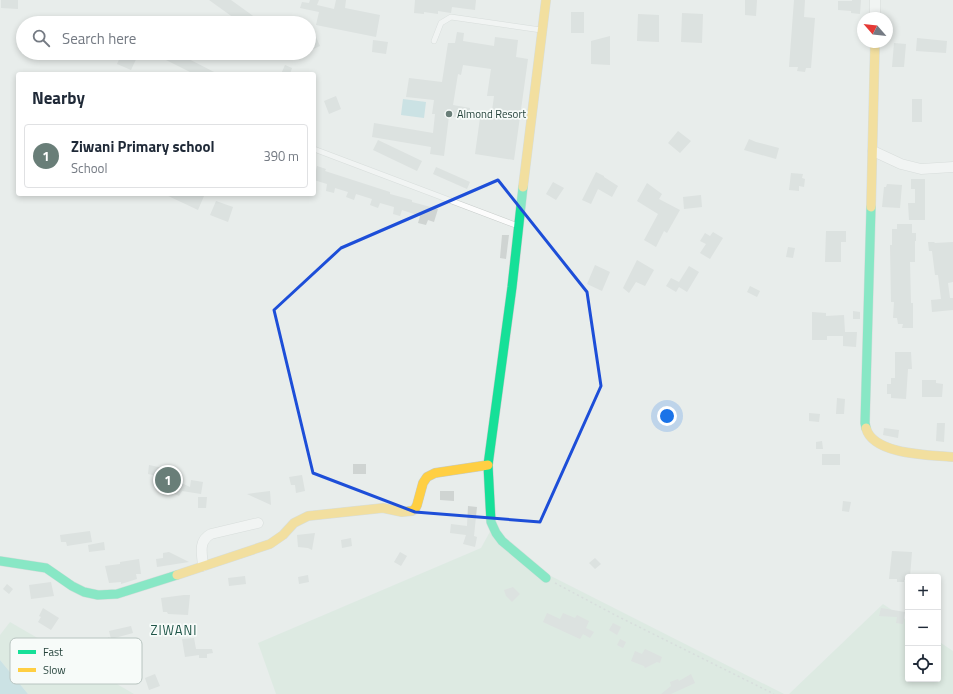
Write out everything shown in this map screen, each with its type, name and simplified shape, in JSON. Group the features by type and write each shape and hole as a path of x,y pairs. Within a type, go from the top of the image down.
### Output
{"street":[{"path":"546,0 544,30 518,226 512,287 488,465 491,522 496,533 502,542 546,578"},
{"path":"875,0 875,12"},
{"path":"875,48 865,423 870,437 891,450 953,457"},
{"path":"873,151 901,164 921,169 953,167"},
{"path":"0,561 46,568 72,586 84,592 117,594 270,544 283,535 294,523 308,516 383,508 402,512 412,511 417,505 423,483 428,477 435,473 488,465"},
{"path":"203,566 202,544 205,537 211,534 258,523"}],"lane":[{"path":"434,41 441,23 450,17 544,30"},
{"path":"316,150 518,226"}],"path":[{"path":"546,578 617,616 774,694"}],"highlighted area":[{"path":"498,180 587,292 601,386 540,522 415,512 313,473 274,310 341,248"}],"green space":[{"path":"492,528 543,572 784,694 276,694 258,643 481,548"},
{"path":"883,604 905,619 905,682 941,682 941,643 953,651 953,694 789,694"},
{"path":"10,622 38,638 10,638 10,672 0,660 0,635"},
{"path":"20,684 117,684 134,694 28,694"}],"water":[{"path":"403,99 426,102 424,118 401,115"},
{"path":"0,660 10,672 10,684 20,684 28,694 0,694"}],"building":[{"path":"1,0 18,0 18,9 1,8"},
{"path":"209,0 231,0 253,16 231,16"},
{"path":"310,0 319,0 317,5 334,9 336,0 346,0 345,8 380,15 376,37 316,25 319,12 300,8 302,2 309,3"},
{"path":"415,0 476,0 475,10 452,7 451,13 438,11 438,14 424,12 424,14 414,13"},
{"path":"745,0 757,0 756,16 745,15"},
{"path":"794,0 805,0 804,17 815,18 811,68 806,68 805,72 797,71 798,67 789,67"},
{"path":"861,0 860,12 857,12 857,14 851,13 851,11 838,10 838,1"},
{"path":"571,12 584,12 584,33 571,33"},
{"path":"682,13 703,14 702,43 681,42"},
{"path":"638,14 659,15 659,42 637,41"},
{"path":"457,32 464,33 463,41 494,46 495,37 518,40 516,57 528,59 514,160 475,154 480,118 491,119 494,96 487,96 491,69 463,65 461,75 458,74 453,105 470,108 468,119 449,116 444,156 430,154 431,147 372,137 374,123 433,133 435,114 432,114 434,100 406,97 409,78 442,82 448,43 455,43"},
{"path":"610,36 610,65 591,64 591,41"},
{"path":"316,37 320,46 316,48"},
{"path":"917,38 947,41 946,53 916,51"},
{"path":"373,40 388,42 386,54 372,52"},
{"path":"894,43 906,44 904,67 892,67"},
{"path":"119,60 136,60 131,70 117,64"},
{"path":"166,60 191,60 214,72 190,72"},
{"path":"285,65 292,68 291,72 282,72"},
{"path":"336,96 341,109 329,114 324,101"},
{"path":"912,99 922,99 922,122 912,122"},
{"path":"678,131 691,141 680,153 668,143"},
{"path":"749,139 779,148 776,159 744,150"},
{"path":"378,140 422,161 417,171 373,150"},
{"path":"317,166 326,169 325,171 390,192 390,194 412,200 412,202 438,209 434,222 428,220 426,225 418,223 420,216 402,210 400,216 393,214 394,207 380,203 378,208 370,205 372,199 356,194 354,200 346,197 348,192 335,188 334,193 326,191 327,184 316,181"},
{"path":"436,167 470,182 467,189 433,174"},
{"path":"596,172 618,186 612,197 598,189 591,204 582,200"},
{"path":"791,173 803,174 802,178 805,179 804,187 799,186 799,191 789,190"},
{"path":"911,179 925,179 925,220 909,220 908,203 915,203 915,189 911,189"},
{"path":"553,182 564,188 556,200 546,194"},
{"path":"647,183 662,194 659,199 680,210 667,233 664,231 656,247 644,240 658,214 637,201"},
{"path":"887,184 902,185 900,208 882,207 884,187 886,187"},
{"path":"701,195 702,207 684,209 683,197"},
{"path":"168,196 204,196 198,210"},
{"path":"216,201 233,207 228,222 210,215"},
{"path":"897,224 912,224 912,233 916,233 915,262 910,262 913,328 902,328 903,324 898,324 897,318 893,318 894,302 891,302 890,245 892,245 892,229 897,229"},
{"path":"826,231 846,231 846,242 841,242 841,262 825,262"},
{"path":"713,232 723,238 710,259 700,253 706,244 700,241 705,233 710,236"},
{"path":"502,235 509,235 506,259 500,258"},
{"path":"928,242 953,242 953,282 948,283 950,298 953,298 953,310 932,312 931,300 941,299 938,275 935,275 932,251 929,251"},
{"path":"788,247 795,248 793,258 786,257"},
{"path":"637,260 654,270 645,286 636,282 629,293 623,288"},
{"path":"595,265 610,272 602,291 587,284"},
{"path":"689,266 699,272 687,292 679,287 676,292 666,286 671,278 679,282"},
{"path":"750,286 760,291 757,297 747,292"},
{"path":"853,311 860,312 860,319 853,319"},
{"path":"812,312 826,313 826,316 844,315 845,332 857,332 856,347 843,346 843,336 827,336 827,340 812,340"},
{"path":"895,352 911,352 912,369 908,369 906,399 891,398 891,394 887,394 887,384 891,384 891,378 895,378"},
{"path":"922,380 936,380 936,383 943,384 942,397 922,397"},
{"path":"837,398 845,399 844,414 836,414"},
{"path":"809,413 820,414 819,422 809,421"},
{"path":"937,423 945,423 944,442 936,441"},
{"path":"884,428 899,430 898,438 883,435"},
{"path":"822,441 823,449 816,449 816,442"},
{"path":"822,454 840,454 840,465 822,465"},
{"path":"353,464 366,464 366,474 353,474"},
{"path":"149,465 173,470 171,479 148,474"},
{"path":"302,475 305,491 296,493 295,485 291,485 289,477"},
{"path":"175,480 190,487 191,480 203,482 201,494 182,491 179,496 170,492"},
{"path":"270,491 271,505 247,494"},
{"path":"440,491 454,491 454,501 440,500"},
{"path":"198,497 207,497 206,508 198,508"},
{"path":"843,501 851,502 849,512 842,511"},
{"path":"468,506 477,507 474,536 477,537 475,547 463,544 466,535 450,533 451,524 467,526"},
{"path":"90,531 92,542 67,546 66,542 61,542 60,535"},
{"path":"315,533 312,550 298,547 297,535"},
{"path":"351,538 352,546 342,548 341,540"},
{"path":"104,542 105,550 89,552 88,545"},
{"path":"892,551 912,552 910,574 905,574 904,582 897,582 897,579 889,579"},
{"path":"169,552 189,562 157,567 156,559 163,558 163,553"},
{"path":"400,552 407,556 401,566 394,562"},
{"path":"595,558 601,564 595,569 589,563"},
{"path":"139,559 141,574 136,574 137,579 121,584 121,582 109,583 105,566"},
{"path":"308,575 309,582 299,584 298,577"},
{"path":"245,576 246,584 229,586 228,578"},
{"path":"51,582 54,596 31,599 29,585"},
{"path":"7,584 13,589 9,594 3,589"},
{"path":"513,587 520,594 512,602 506,596 504,590"},
{"path":"190,595 188,615 168,614 167,612 163,612 161,598"},
{"path":"43,608 59,618 51,630 38,622"},
{"path":"881,608 905,612 903,624 896,623 897,617 879,616"},
{"path":"547,613 560,619 563,613 575,618 577,615 589,621 586,628 594,632 590,638 583,634 580,639 543,622"},
{"path":"613,623 621,627 617,635 609,630"},
{"path":"131,626 133,633 111,638 109,631"},
{"path":"194,638 196,649 212,649 213,653 207,654 207,658 199,658 199,655 185,657 182,639"},
{"path":"620,639 626,642 623,648 617,645"},
{"path":"645,649 662,657 660,663 657,662 645,668 644,666 631,661 635,651 642,654"},
{"path":"155,674 160,686 149,690 145,678"},
{"path":"691,674 695,683 671,694 661,694 671,686 670,682 678,679 679,681"}],"traffic: fast":[{"path":"523,187 512,287 488,465 491,522 502,541 546,578"},
{"path":"866,428 871,207"},
{"path":"0,561 46,568 72,586 84,592 98,595 117,594 177,575"}],"traffic: slow":[{"path":"523,187 546,0"},
{"path":"871,207 875,48"},
{"path":"866,428 871,437 879,444 891,449 917,454 953,457"},
{"path":"177,575 270,544 283,535 294,523 308,516 383,508 402,512 412,511 417,505 423,483 427,477 435,473 488,465"}],"place":[{"name":"Almond Resort","path":"449,114"},
{"name":"Ziwani Primary school","path":"168,480"}],"district":[{"name":"ZIWANI","path":"174,630"}]}
